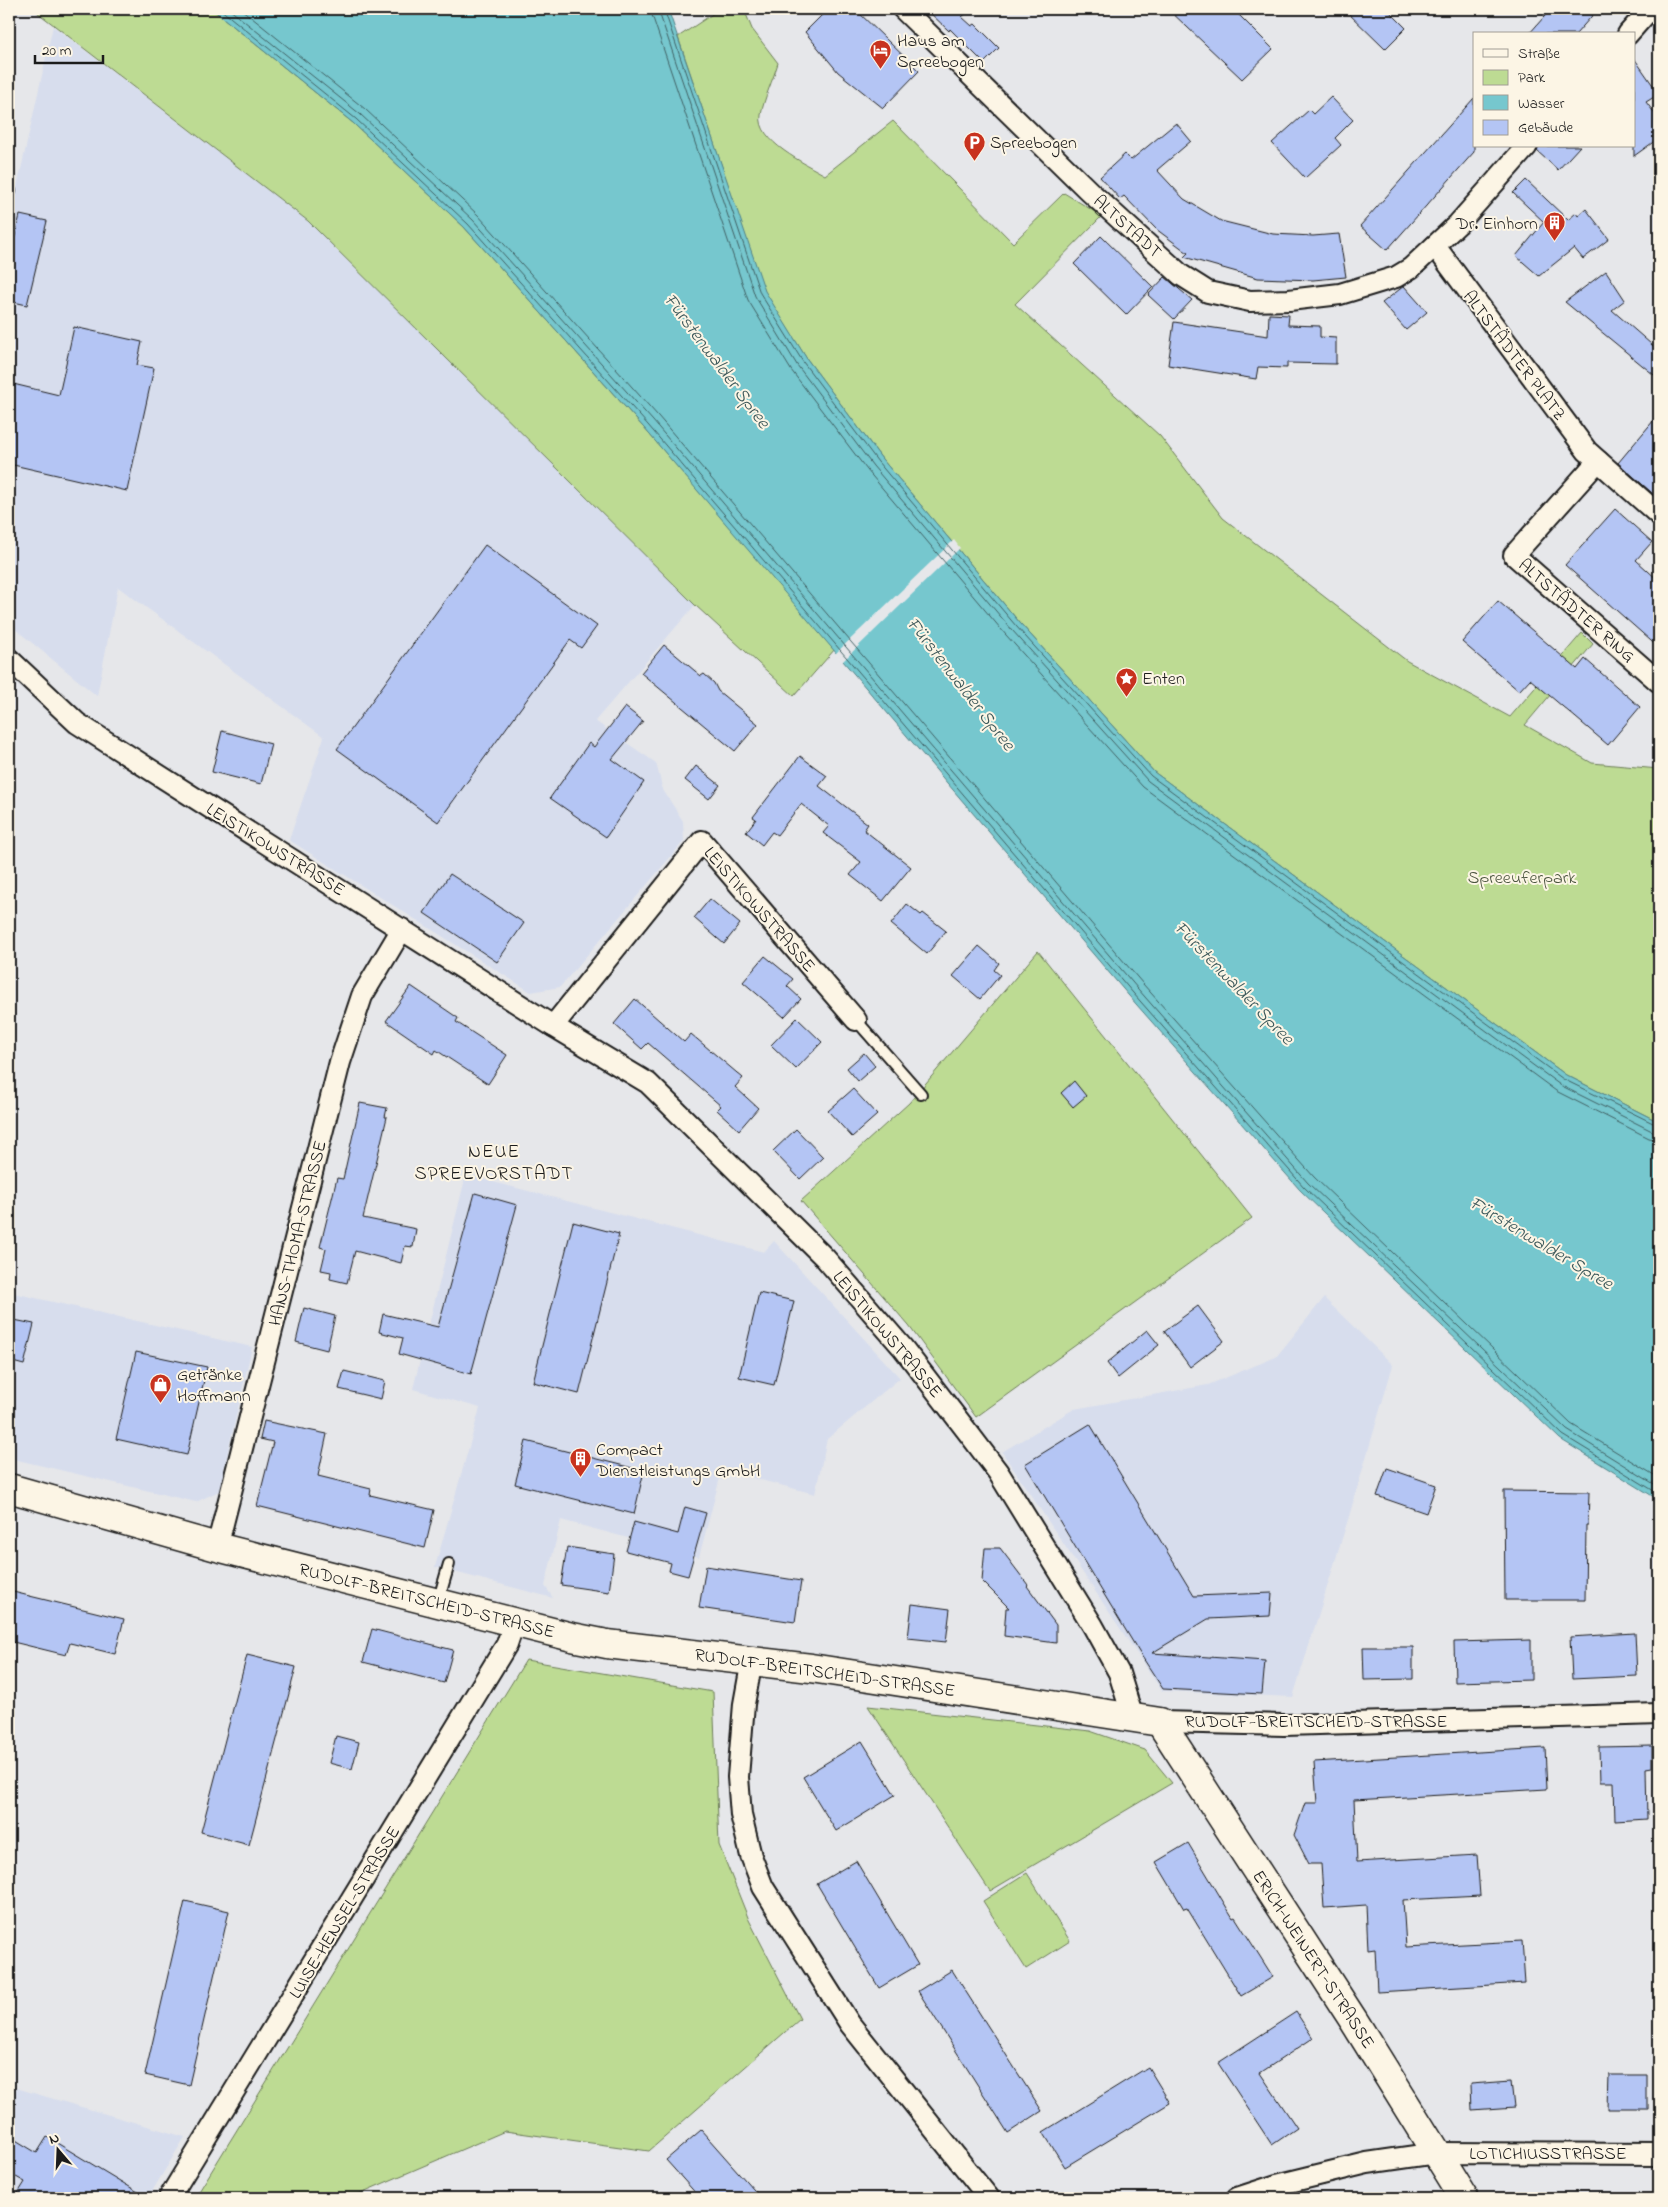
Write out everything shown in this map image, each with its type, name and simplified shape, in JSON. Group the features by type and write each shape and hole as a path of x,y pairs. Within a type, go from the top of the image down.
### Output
{"main road":[{"name":"RUDOLF-BREITSCHEID-STRASSE","path":"9,1488 217,1547 514,1623 607,1644 752,1660 1160,1722"},
{"name":"ERICH-WEINERT-STRASSE","path":"1160,1722 1354,2021 1464,2198"}],"street":[{"name":"ALTSTADT","path":"903,9 1090,192 1181,275 1208,292 1250,301 1289,300 1340,294 1375,285 1396,277 1411,268 1435,246"},
{"path":"1630,32 1652,12"},
{"path":"1435,246 1458,224 1525,148"},
{"name":"ALTSTÄDTER PLATZ","path":"1435,246 1587,451 1598,461"},
{"path":"1598,461 1659,515"},
{"name":"ALTSTÄDTER RING","path":"1598,461 1514,555 1659,682"},
{"name":"LEISTIKOWSTRASSE","path":"9,659 77,723 553,1026 648,1083 825,1258 903,1348 1003,1480 1093,1626 1119,1673 1133,1718"},
{"name":"LEISTIKOWSTRASSE","path":"553,1026 702,841 856,1020"},
{"name":"HANS-THOMA-STRASSE","path":"217,1547 340,1062 362,996 402,929"},
{"name":"LUISE-HENSEL-STRASSE","path":"169,2198 502,1652 514,1623"},
{"path":"752,1660 744,1704 738,1778 743,1823 751,1856 763,1887 850,2024 989,2198"},
{"name":"RUDOLF-BREITSCHEID-STRASSE","path":"1160,1722 1284,1725 1659,1714"},
{"name":"LOTICHIUSSTRASSE","path":"1238,2198 1276,2185 1367,2163 1436,2153 1659,2154"}],"lane":[{"path":"856,1020 921,1094"},
{"path":"438,1603 449,1564"}],"shaded area":[{"path":"53,26 308,221 695,605 595,721 656,763 663,790 683,821 684,841 560,987 531,992 289,840 324,737 118,587 97,696 9,624 9,223"},
{"path":"466,1175 764,1252 774,1241 900,1378 827,1439 815,1494 722,1470 699,1557 561,1520 545,1586 553,1598 435,1567 480,1408 413,1389"},
{"path":"9,1292 252,1347 219,1491 196,1502 9,1458"},
{"path":"1324,1298 1393,1365 1350,1513 1293,1697 1162,1691 1002,1452 1074,1409 1208,1385 1276,1357"},
{"path":"9,2086 185,2137 148,2198 9,2198"}],"green space":[{"path":"33,9 212,9 353,123 464,227 644,428 835,649 794,696 695,605 308,221"},
{"name":"Spreeuferpark","path":"720,9 744,9 752,29 778,63 761,115 762,125 766,134 784,151 825,175 893,121 1013,243 1064,193 1102,216 1015,304 1160,436 1223,518 1407,661 1510,717 1582,633 1593,644 1525,725 1592,763 1659,769 1659,1122 1566,1075 1154,772 1020,623 882,459 807,359 764,291 678,37"},
{"path":"1038,951 1252,1218 976,1417 909,1326 801,1201 909,1103"},
{"path":"526,1660 713,1692 719,1845 749,1920 800,2019 649,2151 505,2131 349,2198 195,2198"},
{"path":"868,1706 1090,1731 1145,1750 1172,1783 990,1891"},
{"path":"1027,1873 1070,1941 1026,1969 983,1901"}],"water":[{"name":"Fürstenwalder Spree","path":"212,9 668,9 765,291 807,359 882,459 1020,623 1154,772 1566,1075 1659,1122 1659,1500 1560,1439 1300,1190 1129,996 644,428 464,227 353,123"}],"pier":[{"path":"954,540 960,548 842,662 835,654"}],"building":[{"name":"Haus am Spreebogen","path":"828,9 855,9 919,71 883,108 838,72 805,32"},
{"path":"926,9 971,9 962,17 972,26 975,24 999,48 984,63 950,29 949,31"},
{"path":"1168,9 1233,9 1273,49 1242,79"},
{"path":"1344,9 1387,9 1406,28 1385,49"},
{"path":"1551,9 1598,9 1578,32 1531,32"},
{"path":"1636,61 1659,94 1646,102 1659,119 1659,138 1634,156 1634,148 1636,148"},
{"path":"1331,97 1353,120 1335,138 1341,145 1305,178 1272,143 1309,110 1313,114"},
{"path":"1473,99 1474,152 1387,250 1360,226"},
{"path":"1176,123 1191,141 1157,170 1184,199 1221,221 1273,234 1313,236 1339,234 1346,277 1313,280 1258,278 1184,257 1188,253 1156,229 1124,196 1120,199 1100,177 1125,154 1131,160"},
{"path":"1538,148 1578,148 1558,170 1537,151"},
{"path":"1526,180 1568,220 1576,213 1578,216 1586,209 1609,239 1583,259 1574,248 1539,276 1516,256 1544,222 1513,193"},
{"path":"20,215 47,221 27,305 9,301 9,261"},
{"path":"1101,236 1153,287 1126,315 1074,264"},
{"path":"1606,271 1625,300 1612,310 1659,351 1659,379 1565,302"},
{"path":"1165,277 1192,300 1174,319 1148,295"},
{"path":"1404,286 1427,312 1406,330 1382,303"},
{"path":"1269,314 1289,315 1288,325 1320,326 1320,337 1336,338 1336,364 1287,363 1287,368 1258,367 1256,379 1168,365 1174,322 1268,336"},
{"path":"74,327 142,342 137,365 154,368 127,491 9,464 9,383 59,395"},
{"path":"1659,414 1659,499 1618,463"},
{"path":"1615,509 1652,542 1636,560 1659,581 1659,648 1565,565"},
{"path":"485,545 597,626 581,648 570,640 438,822 337,749"},
{"path":"1498,601 1577,669 1585,659 1640,707 1608,745 1530,679 1519,691 1462,642"},
{"path":"664,645 701,676 704,674 714,683 718,691 758,724 735,751 641,673"},
{"path":"625,707 643,721 612,759 644,782 606,837 550,798 589,743 594,747"},
{"path":"222,731 271,744 261,784 212,772"},
{"path":"800,756 827,776 819,786 868,824 864,830 911,867 883,901 850,875 861,862 823,833 829,826 801,804 777,835 772,832 762,845 746,832 756,819 753,817"},
{"path":"696,766 720,785 709,799 685,780"},
{"path":"450,874 524,923 497,962 424,913"},
{"path":"710,899 740,924 724,944 694,918"},
{"path":"907,904 921,915 923,913 946,931 927,954 891,924"},
{"path":"979,946 999,963 994,970 1000,975 980,999 953,976"},
{"path":"765,956 793,979 787,986 801,999 784,1017 743,982"},
{"path":"411,986 458,1018 456,1022 507,1055 488,1084 436,1050 434,1054 386,1021"},
{"path":"635,999 684,1042 691,1034 743,1078 735,1087 758,1108 739,1130 717,1110 721,1106 648,1043 642,1049 614,1024"},
{"path":"797,1018 822,1042 796,1069 771,1045"},
{"path":"864,1053 875,1066 858,1081 847,1068"},
{"path":"1074,1081 1086,1096 1073,1107 1061,1093"},
{"path":"853,1089 877,1115 852,1137 828,1111"},
{"path":"360,1103 387,1108 385,1117 387,1117 363,1218 416,1229 413,1247 405,1246 401,1263 355,1251 347,1283 330,1279 331,1272 321,1270 326,1249 320,1247 337,1178 343,1179"},
{"path":"796,1129 823,1157 800,1179 773,1151"},
{"path":"475,1193 517,1205 471,1374 399,1354 403,1338 379,1332 383,1314 438,1327"},
{"path":"573,1222 619,1234 579,1394 533,1382"},
{"path":"759,1293 794,1301 774,1385 739,1377"},
{"path":"1198,1306 1224,1341 1190,1367 1164,1331"},
{"path":"304,1308 335,1316 327,1350 296,1342"},
{"path":"9,1319 34,1324 24,1365 9,1361"},
{"path":"1147,1330 1159,1345 1118,1378 1107,1363"},
{"name":"Getränke Hoffmann","path":"136,1352 207,1367 187,1455 116,1439"},
{"path":"344,1371 385,1381 381,1399 339,1389"},
{"path":"264,1421 327,1434 318,1476 371,1489 370,1495 434,1510 425,1548 257,1506 273,1442 260,1439"},
{"path":"1090,1424 1194,1596 1272,1593 1270,1616 1208,1619 1152,1653 1265,1661 1262,1694 1163,1689 1139,1652 1025,1464"},
{"name":"Compact Dienstleistungs GmbH","path":"526,1441 644,1471 634,1514 515,1484"},
{"path":"1387,1468 1436,1485 1426,1513 1377,1496"},
{"path":"1504,1491 1589,1492 1588,1525 1586,1525 1585,1600 1505,1600"},
{"path":"685,1507 706,1513 688,1576 669,1571 671,1563 626,1551 634,1522 678,1534"},
{"path":"567,1547 614,1554 609,1592 561,1585"},
{"path":"985,1548 1000,1548 1028,1585 1056,1625 1056,1643 1004,1636 1006,1608 1009,1608 982,1581"},
{"path":"706,1566 801,1581 795,1622 699,1608"},
{"path":"9,1591 124,1619 115,1654 70,1643 66,1655 9,1641"},
{"path":"912,1604 950,1609 946,1642 908,1638"},
{"path":"372,1629 453,1650 444,1683 363,1662"},
{"path":"1635,1633 1637,1676 1572,1679 1570,1637"},
{"path":"1531,1640 1531,1680 1455,1682 1454,1642"},
{"path":"1363,1647 1413,1647 1413,1679 1364,1680"},
{"path":"247,1655 296,1667 249,1845 201,1832"},
{"path":"336,1736 359,1742 352,1769 329,1763"},
{"path":"862,1741 895,1795 836,1831 803,1777"},
{"path":"1652,1746 1652,1767 1646,1768 1647,1819 1615,1821 1614,1782 1600,1782 1599,1747"},
{"path":"1545,1748 1547,1789 1354,1800 1357,1862 1477,1855 1480,1896 1403,1900 1406,1947 1522,1941 1525,1983 1377,1992 1375,1949 1368,1950 1366,1905 1324,1908 1321,1864 1309,1864 1294,1835 1305,1803 1317,1803 1314,1762"},
{"path":"1188,1843 1233,1918 1235,1917 1273,1977 1241,1996 1187,1908 1184,1909 1156,1862"},
{"path":"856,1861 918,1965 879,1988 817,1884"},
{"path":"185,1901 229,1911 189,2085 145,2075"},
{"path":"952,1970 1042,2111 1008,2133 918,1991"},
{"path":"1296,2012 1313,2038 1260,2073 1297,2128 1272,2145 1218,2063"},
{"path":"1148,2067 1170,2103 1065,2167 1043,2132"},
{"path":"1609,2075 1647,2075 1647,2109 1608,2109"},
{"path":"1511,2081 1514,2108 1472,2111 1471,2084"},
{"path":"701,2130 761,2198 700,2198 666,2160"},
{"path":"9,2136 37,2153 47,2137 148,2198 15,2198 25,2182 9,2173"}],"place":[{"name":"Haus am Spreebogen","path":"881,69"},
{"name":"Spreebogen","path":"974,161"},
{"name":"Dr. Einhorn","path":"1554,242"},
{"name":"Enten","path":"1126,697"},
{"name":"Getränke Hoffmann","path":"161,1403"},
{"name":"Compact Dienstleistungs GmbH","path":"580,1478"}],"district":[{"name":"NEUE SPREEVORSTADT","path":"494,1161"}]}
